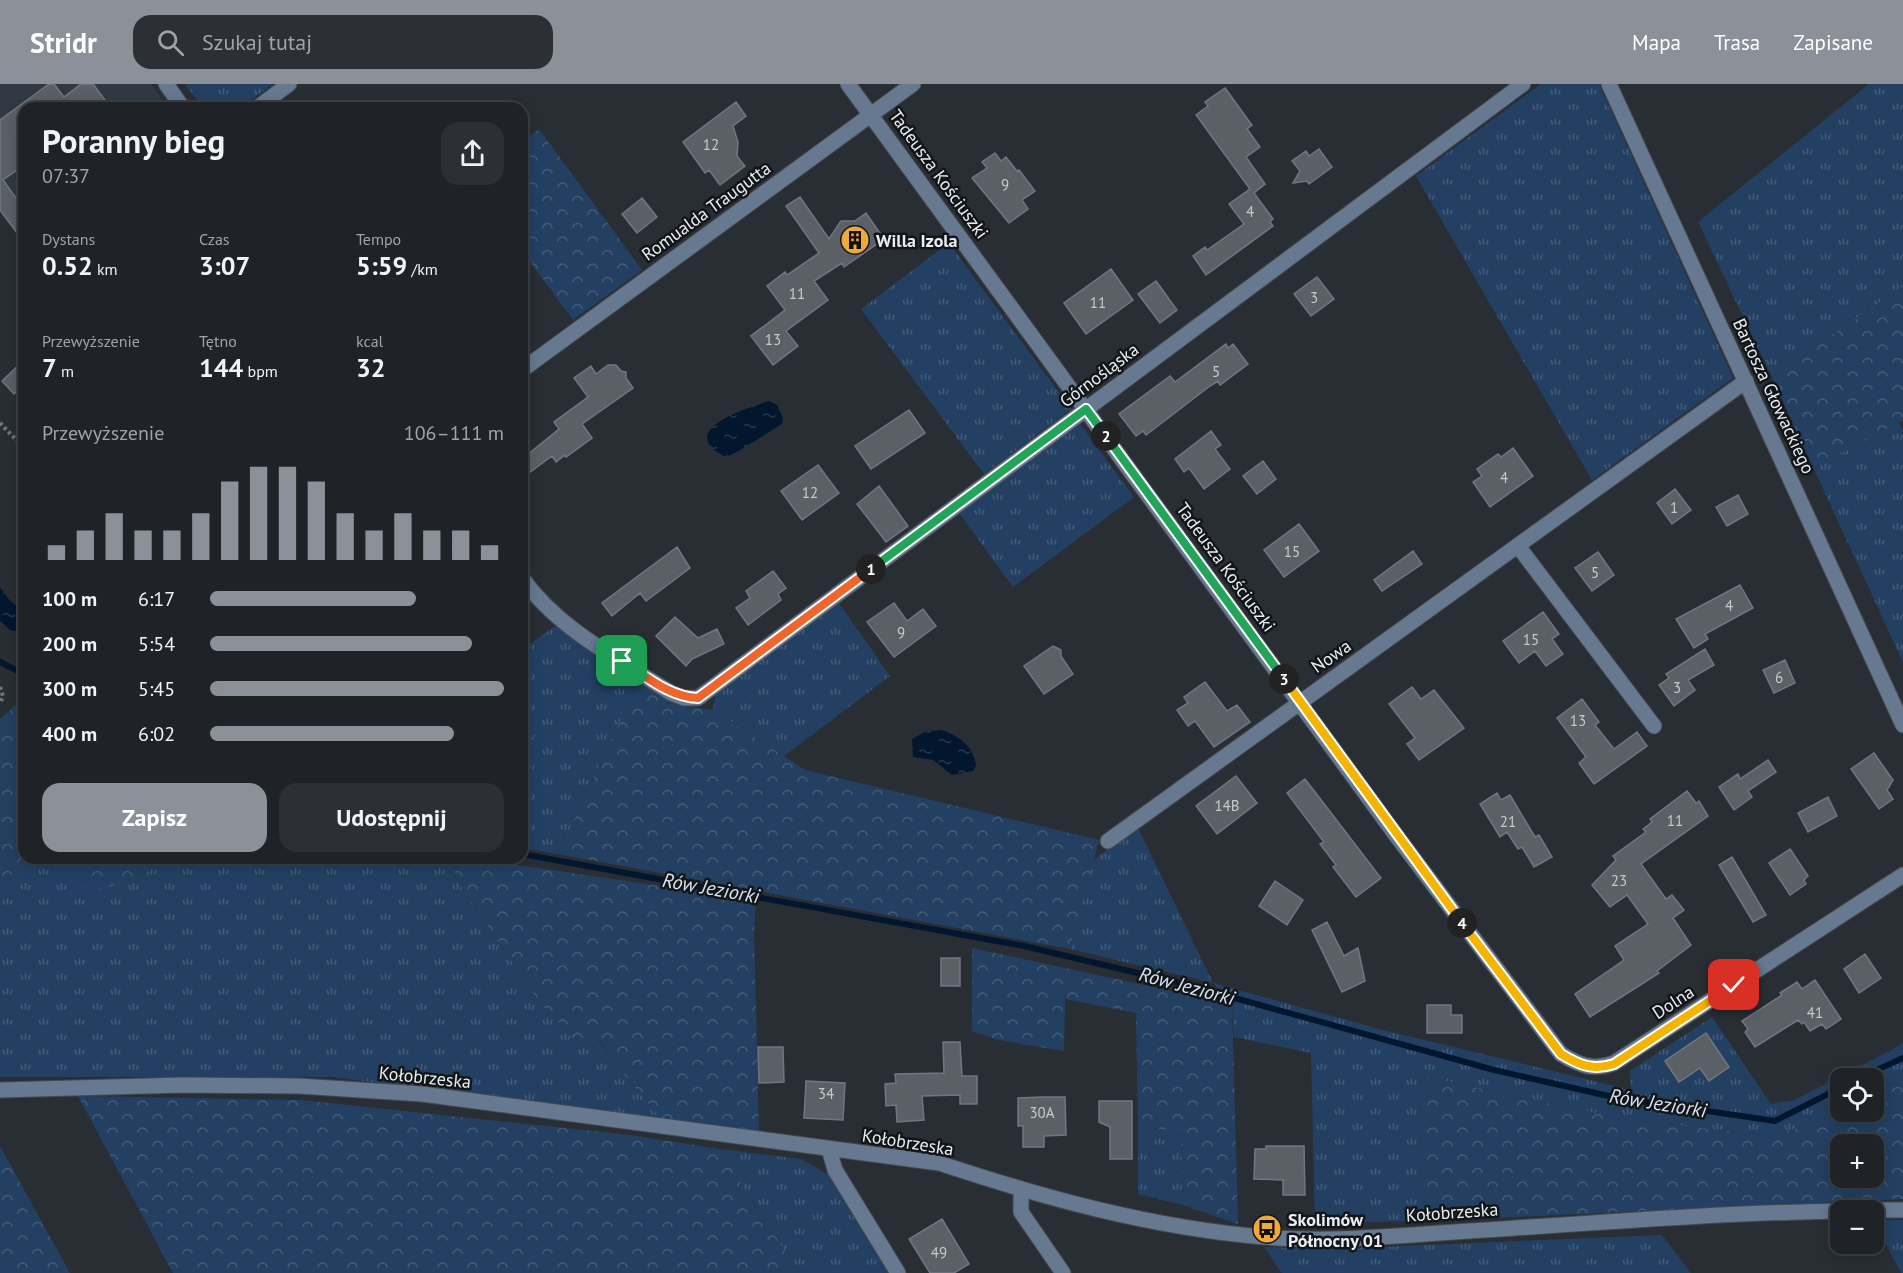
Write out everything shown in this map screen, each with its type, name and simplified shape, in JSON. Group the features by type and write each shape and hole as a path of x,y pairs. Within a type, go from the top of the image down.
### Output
{"street":[{"path":"166,84 179,102"},
{"path":"265,102 289,84"},
{"name":"Tadeusza Kościuszki","path":"848,84 1395,834 1561,1054 1579,1065"},
{"name":"Romualda Traugutta","path":"528,366 913,84"},
{"name":"Górnośląska","path":"528,585 551,611 573,629 671,693 684,698 698,698 1523,84"},
{"name":"Bartosza Głowackiego","path":"1609,84 1903,726"},
{"name":"Nowa","path":"1108,841 1746,381"},
{"path":"1518,546 1654,726"},
{"name":"Dolna","path":"1579,1065 1603,1067 1614,1064 1903,875"},
{"name":"Kołobrzeska","path":"0,1090 183,1085 299,1086 422,1094 939,1163 1021,1191 1136,1218 1266,1238 1356,1238 1770,1212 1830,1211"},
{"path":"829,1149 835,1170 898,1273"},
{"path":"1021,1191 1021,1212 1063,1273"},
{"path":"1884,1210 1903,1210"}],"path":[{"path":"0,423 18,442"},
{"path":"0,687 3,696 0,704"}],"shaded area":[{"path":"0,84 151,84 164,102 18,102 18,237 0,212"}],"green space":[{"path":"185,84 273,84 248,102 198,102"},
{"path":"1541,84 1599,84 1733,378 1592,480 1416,176"},
{"path":"1869,84 1903,84 1903,286 1772,377 1698,222"},
{"path":"539,129 642,270 573,320 528,259 528,137"},
{"path":"949,243 1071,409 984,474 861,309"},
{"path":"1903,286 1903,421 1813,467 1772,377"},
{"path":"1899,423 1903,431 1903,662 1813,467"},
{"path":"1080,424 1134,497 1013,587 959,513"},
{"path":"838,602 890,676 784,756 713,710 716,691"},
{"path":"555,626 639,681 558,854 528,849 528,646"},
{"path":"639,681 680,705 713,710 805,770 1099,840 1070,949 558,854"},
{"path":"18,703 18,864 181,864 158,866 124,883 91,891 68,868 27,865 0,882 0,719"},
{"path":"1138,828 1213,983 1070,949 1092,861"},
{"path":"181,864 452,864 456,879 540,1003 597,1038 617,1066 664,1122 334,1077 0,1077 0,882 27,865 68,868 124,883 158,866"},
{"path":"452,864 509,864 756,900 754,930 759,1133 664,1122 617,1066 598,1038 576,1042 540,1003 456,879"},
{"path":"972,948 1232,1004 1238,1224 1183,1205 1181,1129 1138,1130 1136,1013 1065,999 1064,1051 999,1040 972,1031"},
{"path":"1213,983 1383,1030 1631,1090 1630,1071 1712,1017 1771,1104 1794,1100 1830,1082 1830,1116 1808,1127 1761,1135 1623,1119 1423,1076 1426,1221 1315,1223 1311,1053 1234,1037 1232,1004"},
{"path":"1903,1044 1903,1077 1884,1088 1884,1068 1856,1068"},
{"path":"1422,1076 1623,1119 1761,1135 1808,1127 1830,1116 1830,1122 1884,1122 1884,1088 1903,1077 1903,1199 1830,1200 1830,1202 1426,1221"},
{"path":"78,1096 300,1100 630,1135 719,1149 799,1273 173,1273"},
{"path":"1181,1129 1183,1205 1138,1194 1138,1130"},
{"path":"0,1146 70,1273 0,1273"},
{"path":"719,1149 801,1159 829,1175 889,1273 799,1273"},
{"path":"1884,1220 1903,1220 1903,1273 1884,1240"},
{"path":"1662,1235 1691,1273 1282,1273 1264,1247 1333,1249"}],"water":[{"path":"769,401 777,405 783,418 782,424 730,456 725,457 710,446 707,438 710,430 718,423 740,411"},
{"path":"0,587 10,601 18,607 18,632 10,630 0,621"},
{"path":"941,730 954,735 969,748 975,759 976,766 973,771 952,775 933,760 913,757 912,739 925,732"}],"building":[{"path":"49,84 54,84 64,97 81,84 93,84 105,100 102,102 24,102"},
{"path":"1225,88 1252,125 1247,129 1260,147 1246,157 1265,184 1254,193 1273,219 1270,222 1273,226 1206,275 1193,256 1205,247 1207,250 1244,224 1229,204 1250,189 1196,115 1208,106 1205,102"},
{"path":"736,102 746,116 733,126 738,142 737,156 745,166 720,185 709,170 705,173 683,142"},
{"path":"18,107 18,169 3,180 18,201 18,234 0,210 0,120"},
{"path":"1319,149 1332,167 1309,184 1307,181 1293,183 1300,171 1292,161 1306,151 1309,156"},
{"path":"995,153 1001,161 1006,157 1035,191 1022,200 1028,209 1009,223 972,178 987,168 982,162"},
{"path":"800,197 829,239 841,221 855,221 866,213 884,239 844,267 842,263 814,281 828,300 786,331 798,346 773,365 751,336 785,310 767,286 785,272 787,275 819,253 786,206"},
{"path":"642,198 657,217 637,233 622,214"},
{"path":"1111,269 1133,300 1086,334 1064,303"},
{"path":"1317,277 1334,299 1311,316 1294,294"},
{"path":"1156,281 1177,310 1160,323 1138,294"},
{"path":"1226,344 1228,348 1233,344 1248,364 1220,385 1218,381 1210,386 1146,435 1143,431 1136,436 1119,414 1170,376 1175,382"},
{"path":"608,365 616,365 621,371 626,372 626,378 633,388 582,424 592,438 566,457 565,455 556,462 552,456 528,474 528,454 559,429 554,422 588,397 574,378 591,366 596,374"},
{"path":"18,366 18,390 14,394 2,381"},
{"path":"909,410 925,433 871,469 855,446"},
{"path":"1211,431 1221,445 1215,449 1230,469 1204,489 1189,468 1184,472 1175,459"},
{"path":"1513,448 1533,476 1490,507 1473,482 1482,476 1477,469 1498,454 1501,457"},
{"path":"1263,461 1276,479 1257,494 1243,476"},
{"path":"818,465 839,493 802,520 781,491"},
{"path":"879,486 908,526 886,542 857,504"},
{"path":"1675,489 1691,510 1672,524 1657,503"},
{"path":"1738,495 1748,514 1727,526 1716,507"},
{"path":"1299,524 1319,551 1284,577 1264,550"},
{"path":"677,547 690,568 646,601 640,593 612,616 602,603"},
{"path":"1413,551 1422,564 1382,591 1374,580"},
{"path":"1598,552 1614,575 1592,591 1575,568"},
{"path":"773,571 786,588 778,594 781,600 748,625 736,608 750,598 746,591"},
{"path":"1740,585 1753,608 1705,634 1708,639 1694,648 1676,619"},
{"path":"894,603 907,621 923,609 936,626 894,657 867,622"},
{"path":"1543,612 1559,634 1552,639 1563,654 1546,666 1535,651 1519,663 1503,641"},
{"path":"675,617 698,638 717,629 724,644 692,659 686,666 656,636"},
{"path":"1053,646 1061,650 1061,656 1073,674 1044,694 1024,666"},
{"path":"1705,649 1714,665 1688,680 1695,690 1674,706 1659,685 1669,678 1666,674"},
{"path":"1785,660 1795,683 1774,693 1763,670"},
{"path":"1205,682 1227,711 1237,705 1250,722 1214,747 1195,721 1188,726 1177,710 1188,703 1184,697"},
{"path":"1412,687 1421,699 1434,690 1464,728 1419,760 1407,744 1415,738 1389,704"},
{"path":"1582,699 1599,722 1595,725 1614,749 1637,732 1647,746 1594,784 1579,763 1586,757 1557,718"},
{"path":"1874,753 1893,780 1887,790 1893,799 1879,809 1851,769"},
{"path":"1768,760 1776,772 1748,791 1752,797 1734,810 1719,787 1738,774 1740,779"},
{"path":"1236,776 1257,803 1217,834 1196,806"},
{"path":"1305,779 1381,878 1356,897 1333,867 1336,865 1320,844 1324,842 1287,793"},
{"path":"1687,791 1696,803 1699,801 1708,816 1641,864 1666,899 1672,895 1684,910 1673,918 1691,945 1657,971 1659,973 1590,1017 1575,994 1624,960 1615,946 1648,924 1627,895 1610,907 1592,885 1616,860 1613,856 1646,832 1643,829 1652,822 1650,819"},
{"path":"1497,793 1501,800 1510,795 1535,837 1539,835 1552,857 1534,867 1522,847 1518,849 1507,832 1500,837 1480,804"},
{"path":"1828,797 1837,816 1808,832 1798,813"},
{"path":"1790,849 1808,876 1804,880 1806,884 1790,895 1769,863"},
{"path":"1732,857 1766,915 1753,922 1719,865"},
{"path":"1275,881 1303,900 1287,925 1259,906"},
{"path":"1327,922 1344,956 1358,948 1365,981 1342,992 1312,930"},
{"path":"1865,954 1881,978 1859,993 1844,969"},
{"path":"941,958 960,958 960,986 941,986"},
{"path":"1815,980 1841,1019 1826,1029 1822,1024 1810,1031 1804,1022 1802,1024 1798,1020 1755,1047 1745,1032 1748,1029 1742,1021 1782,995 1780,993 1797,982 1802,989"},
{"path":"1427,1005 1451,1005 1451,1015 1462,1015 1462,1033 1427,1033"},
{"path":"1706,1033 1729,1067 1709,1081 1700,1068 1679,1082 1665,1061"},
{"path":"943,1042 960,1042 962,1076 977,1076 977,1104 960,1104 960,1095 922,1096 924,1120 897,1122 896,1105 886,1106 885,1084 896,1083 895,1074 944,1073"},
{"path":"758,1047 783,1047 784,1082 759,1083"},
{"path":"806,1081 845,1083 843,1120 804,1118"},
{"path":"1065,1097 1066,1135 1044,1136 1044,1147 1023,1147 1023,1126 1018,1126 1018,1098"},
{"path":"1099,1101 1132,1101 1132,1159 1110,1159 1110,1127 1099,1122"},
{"path":"1266,1146 1304,1146 1305,1195 1283,1195 1283,1180 1254,1179 1255,1149 1266,1149"},
{"path":"942,1219 969,1264 954,1273 930,1273 909,1239"}],"waterway":[{"name":"Rów Jeziorki","path":"0,662 18,671"},
{"name":"Rów Jeziorki","path":"528,855 1024,946 1188,985 1494,1070 1613,1097 1775,1121 1830,1093"},
{"name":"Rów Jeziorki","path":"1881,1068 1903,1058"}],"place":[{"name":"Willa Izola","path":"855,240"},
{"name":"Skolimów Północny 01","path":"1267,1229"}],"route":[{"path":"622,661 671,693 684,698 698,698 1086,409 1395,834 1561,1054 1579,1065 1603,1067 1614,1064 1734,985"}]}
